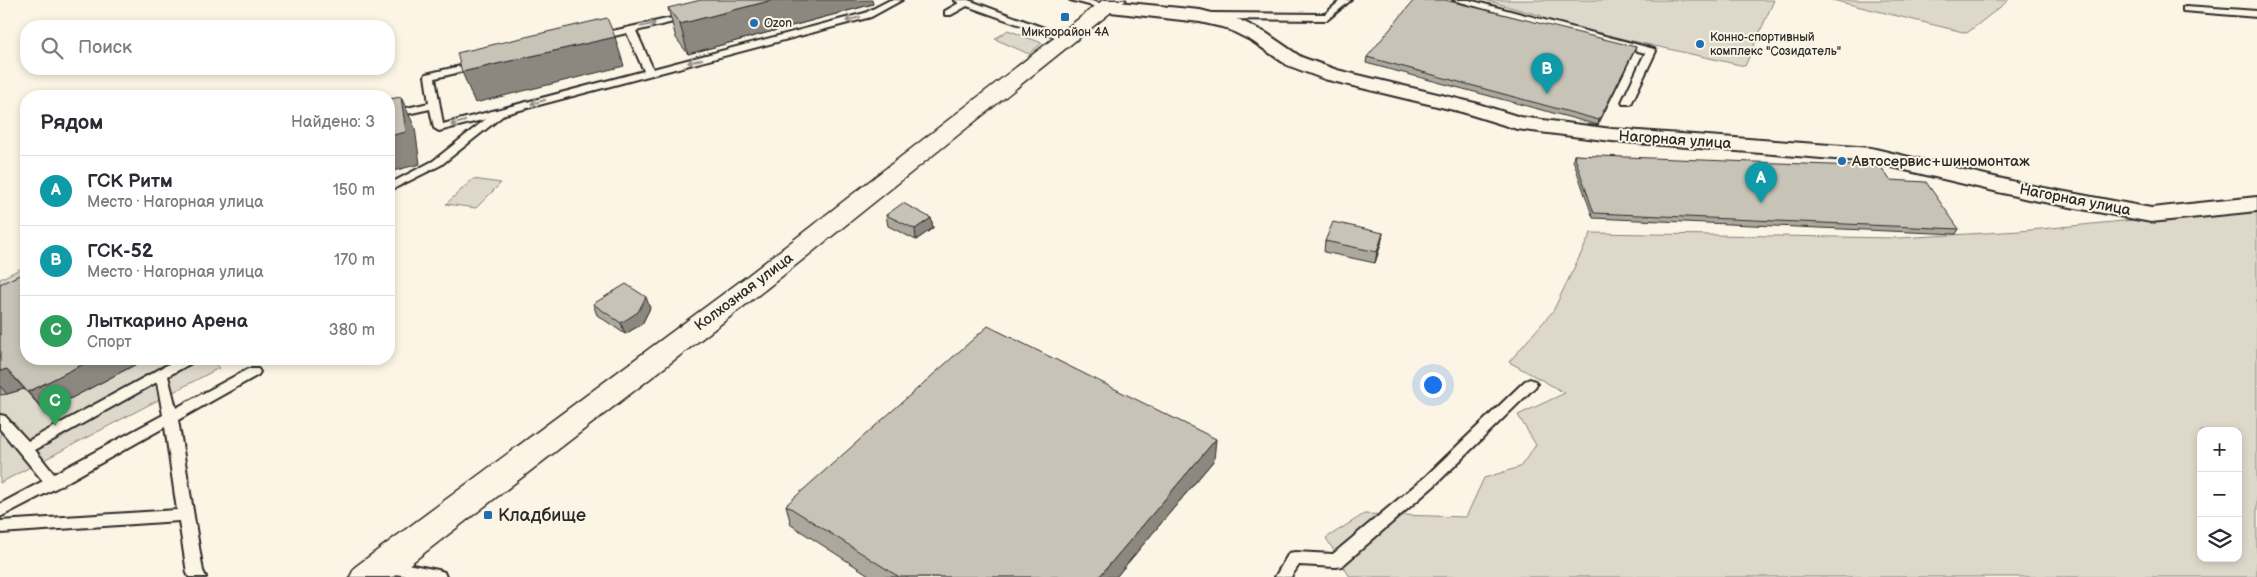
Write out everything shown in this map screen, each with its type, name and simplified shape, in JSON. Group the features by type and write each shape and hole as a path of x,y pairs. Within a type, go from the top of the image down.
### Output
{"street":[{"name":"Нагорная улица","path":"1112,3 1200,16 1233,24 1259,38 1294,61 1331,75 1468,107 1517,123 1612,135 1871,155 2028,192 2151,215 2257,204"},
{"name":"Колхозная улица","path":"374,571 756,283 1069,39 1112,3"}],"lane":[{"path":"488,62 430,76 439,128 868,15 897,0"},
{"path":"1075,0 1112,3"},
{"path":"1200,16 1327,17 1346,0"},
{"path":"1458,0 1651,51 1627,102"},
{"path":"948,13 962,1 1069,39"},
{"path":"2186,9 2257,14"},
{"path":"583,40 698,14"},
{"path":"630,29 650,73"},
{"path":"395,114 434,105"},
{"path":"395,185 437,163 501,112"},
{"path":"26,448 178,365"},
{"path":"0,511 253,372"},
{"path":"162,374 194,573 198,577"},
{"path":"1283,577 1294,558 1336,561 1430,481 1530,384"},
{"path":"0,420 26,448 53,483"},
{"path":"0,527 186,516"},
{"path":"374,571 438,577"}],"shaded area":[{"name":"Конно-спортивный комплекс \"Созидатель\"","path":"1485,0 1774,0 1745,66 1547,22 1542,16"},
{"name":"Конно-спортивный комплекс \"Созидатель\"","path":"1832,0 2009,0 1967,33"},
{"path":"1008,30 1042,43 1029,54 995,39"},
{"path":"473,179 501,183 476,208 446,204"},
{"path":"2257,208 2257,577 1350,577 1326,538 1364,514 1466,517 1484,478 1520,467 1536,445 1518,415 1565,393 1509,362 1553,311 1591,233 1899,238 2020,231"},
{"path":"20,269 20,365 216,365 219,368 0,483 0,279"}],"building":[{"path":"701,0 773,0 680,24 668,8"},
{"path":"1414,0 1445,0 1636,47 1599,120 1367,57"},
{"path":"607,18 615,37 462,72 457,53"},
{"path":"401,97 406,132 395,135 395,98"},
{"path":"1574,155 1881,167 1890,180 1926,182 1959,229 1594,213"},
{"path":"903,203 931,218 915,229 886,215"},
{"path":"1333,222 1383,233 1377,252 1325,241"},
{"path":"20,275 20,365 81,365 28,392 7,369 0,371 0,284"},
{"path":"626,284 646,297 638,312 621,323 593,304"},
{"path":"988,326 1216,439 1099,577 899,577 786,505"}],"place":[{"name":"Микрорайон 4А","path":"1065,17"},
{"name":"Ozon","path":"754,23"},
{"name":"Конно-спортивный комплекс \"Созидатель\"","path":"1700,44"},
{"name":"ГСК-52","path":"1547,94"},
{"name":"Автосервис+шиномонтаж","path":"1842,161"},
{"name":"ГСК Ритм","path":"1761,203"},
{"name":"Лыткарино Арена","path":"55,426"},
{"name":"Кладбище","path":"488,515"}]}
